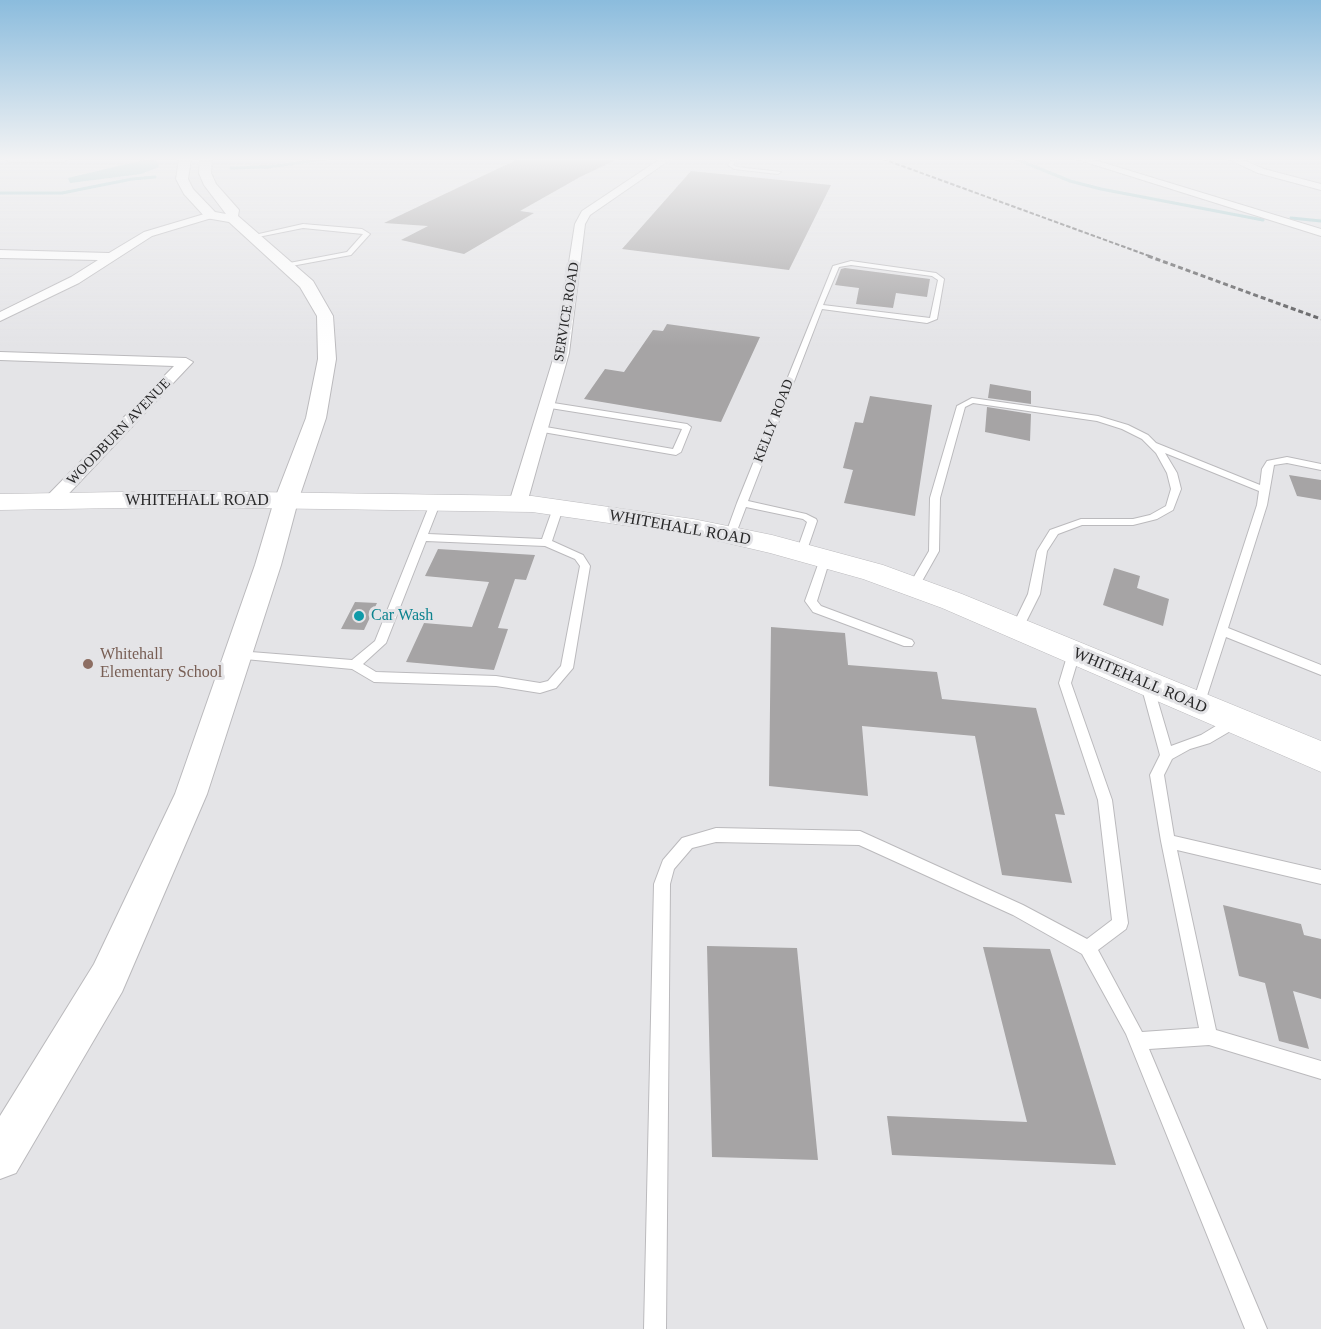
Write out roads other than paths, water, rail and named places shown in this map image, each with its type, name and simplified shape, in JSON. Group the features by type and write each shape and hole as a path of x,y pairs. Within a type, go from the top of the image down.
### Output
{"main road":[{"name":"WHITEHALL ROAD","path":"0,502 182,499 518,503 693,527 813,556 913,587 1321,757"}],"street":[{"path":"0,317 66,285 148,234 191,221"},
{"path":"0,1157 108,978 191,794 238,655 286,501 316,418 327,359 325,315 307,284 235,221"},
{"name":"SERVICE ROAD","path":"518,503 562,353 582,221"},
{"path":"1282,221 1321,233"},
{"path":"0,254 112,257"},
{"name":"WOODBURN AVENUE","path":"0,356 186,362 51,502"}],"lane":[{"path":"254,236 303,226 362,231 367,234 349,254 286,265"},
{"name":"KELLY ROAD","path":"730,536 742,503 819,307 836,266 842,263 934,274 941,279 933,319 927,321 819,307"},
{"path":"913,587 933,550 935,498 961,406 972,400 1098,419 1125,427 1144,437 1160,452 1172,473 1176,489 1170,508 1153,517 1133,522 1081,522 1053,532 1042,551 1034,594 1017,629"},
{"path":"540,429 676,452 687,427 547,405"},
{"path":"1153,445 1264,490"},
{"path":"1198,705 1262,505 1267,469 1270,463 1287,460 1321,466"},
{"path":"354,665 380,643 436,501"},
{"path":"742,503 806,517 812,521 813,556 810,601 817,609 908,643"},
{"path":"546,543 558,508"},
{"path":"238,655 354,665 374,677 496,681 540,688 552,685 567,668 585,566 579,557 546,543 421,537"},
{"path":"1221,630 1321,670"},
{"path":"1074,653 1065,683 1105,800 1120,923 1088,948"},
{"path":"1146,683 1167,755"},
{"path":"1209,1036 1168,841 1157,775 1167,755 1186,745 1205,739 1235,721"},
{"path":"655,1329 662,884 668,865 687,843 716,835 860,838 1018,910 1088,948 1137,1041 1256,1329"},
{"path":"1168,841 1321,878"},
{"path":"1137,1041 1209,1036 1321,1070"}],"railway":[{"path":"1053,221 1152,257"},
{"path":"1148,256 1321,319"}],"place":[{"name":"Car Wash","path":"359,616"},
{"name":"Whitehall Elementary School","path":"88,664"}]}
